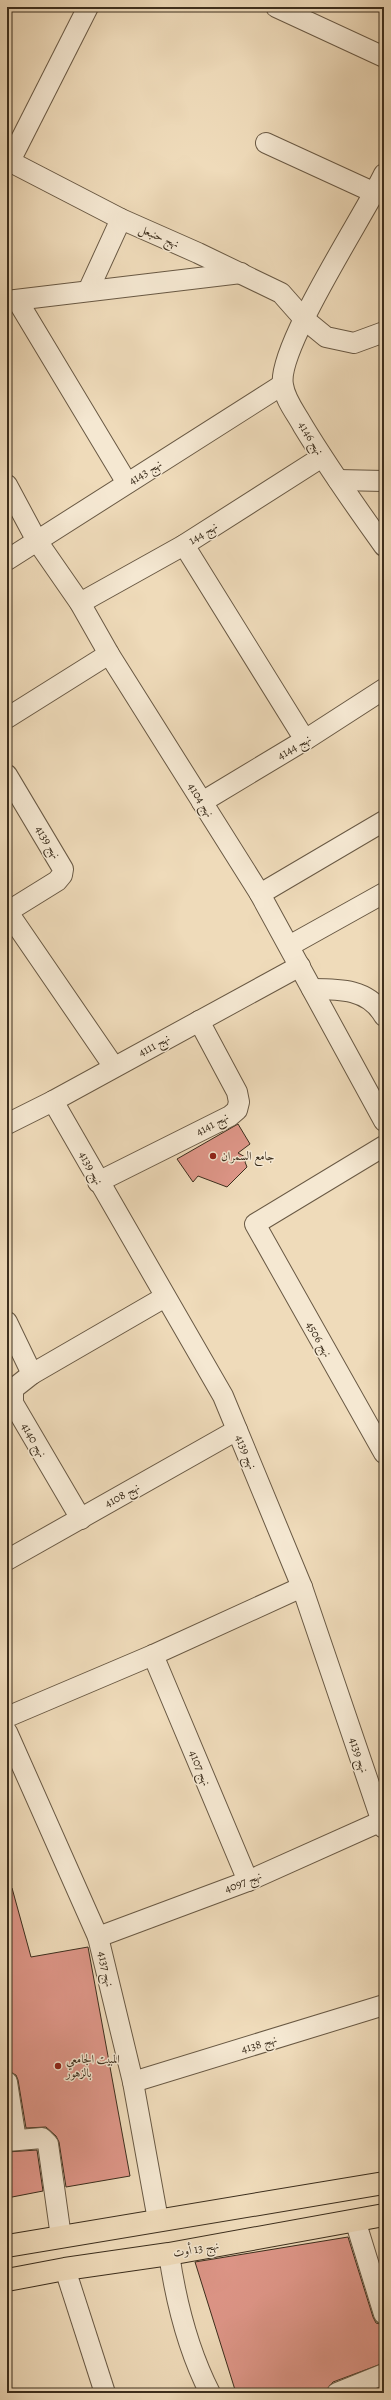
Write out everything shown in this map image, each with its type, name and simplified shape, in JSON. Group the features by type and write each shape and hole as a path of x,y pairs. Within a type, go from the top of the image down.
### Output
{"main road":[{"path":"7,2246 384,2183"},
{"name":"نهج 13 أوت","path":"7,2280 65,2269 168,2254 384,2215"}],"street":[{"path":"9,161 88,7"},
{"path":"276,7 384,57"},
{"path":"266,143 375,193"},
{"name":"نهج حنبعل","path":"9,161 121,219 241,273 281,293 304,319 326,337 343,342 354,343 384,332"},
{"path":"282,385 292,345 304,319 375,193 384,174"},
{"path":"88,291 121,219"},
{"path":"127,483 12,301 241,273"},
{"name":"نهج 4143","path":"7,560 282,385"},
{"name":"نهج 4146","path":"282,385 288,399 322,457 384,546"},
{"name":"نهج 144","path":"80,603 184,545 322,457"},
{"path":"338,480 384,481"},
{"name":"نهج 4104","path":"7,485 37,541 80,603 109,654 260,894 384,1121"},
{"path":"184,545 305,740"},
{"path":"7,718 109,654"},
{"name":"نهج 4144","path":"202,802 305,740 384,689"},
{"name":"نهج 4139","path":"7,775 63,869 62,876 57,881 7,912 114,1067"},
{"path":"260,894 384,821"},
{"path":"289,946 384,893"},
{"name":"نهج 4111","path":"7,1124 53,1101 300,966"},
{"path":"312,989 336,989 360,993 382,1008"},
{"name":"نهج 4141","path":"98,1182 184,1140 237,1110 239,1102 237,1092 198,1021"},
{"name":"نهج 4139","path":"53,1101 98,1182 223,1396 302,1587 383,1823"},
{"name":"نهج 4506","path":"384,1146 255,1224 384,1453"},
{"path":"7,1322 32,1374 165,1297"},
{"name":"نهج 4140","path":"32,1374 13,1389 13,1403 81,1519"},
{"name":"نهج 4108","path":"7,1560 237,1430"},
{"path":"7,1717 153,1654 302,1587"},
{"name":"نهج 4107","path":"153,1654 248,1881"},
{"name":"نهج 4137","path":"8,1737 98,1936 133,2082 158,2220"},
{"name":"نهج 4097","path":"98,1936 248,1881 383,1823"},
{"name":"نهج 4138","path":"133,2082 384,2005"},
{"path":"7,2082 11,2140 42,2138 48,2144 61,2237"},
{"path":"355,2220 384,2314"},
{"path":"168,2254 173,2285 186,2332 210,2393"},
{"path":"65,2269 105,2393"},
{"path":"337,2393 384,2374"}],"building":[{"name":"جامع السمران","path":"238,1124 250,1144 238,1153 247,1158 245,1162 247,1167 227,1187 198,1176 193,1182 177,1159"},
{"name":"المبيت الجامعي بالزهور","path":"12,1888 31,1957 88,1947 130,2176 66,2187 59,2142 56,2136 46,2127 26,2128 18,2080 16,2075 7,2071 7,1889"},
{"path":"37,2150 43,2191 7,2198 7,2152"},
{"path":"348,2237 373,2317 376,2323 384,2325 384,2363 333,2382 326,2391 321,2393 236,2393 195,2262"}],"place":[{"name":"جامع السمران","path":"213,1156"},
{"name":"المبيت الجامعي بالزهور","path":"58,2066"}]}
